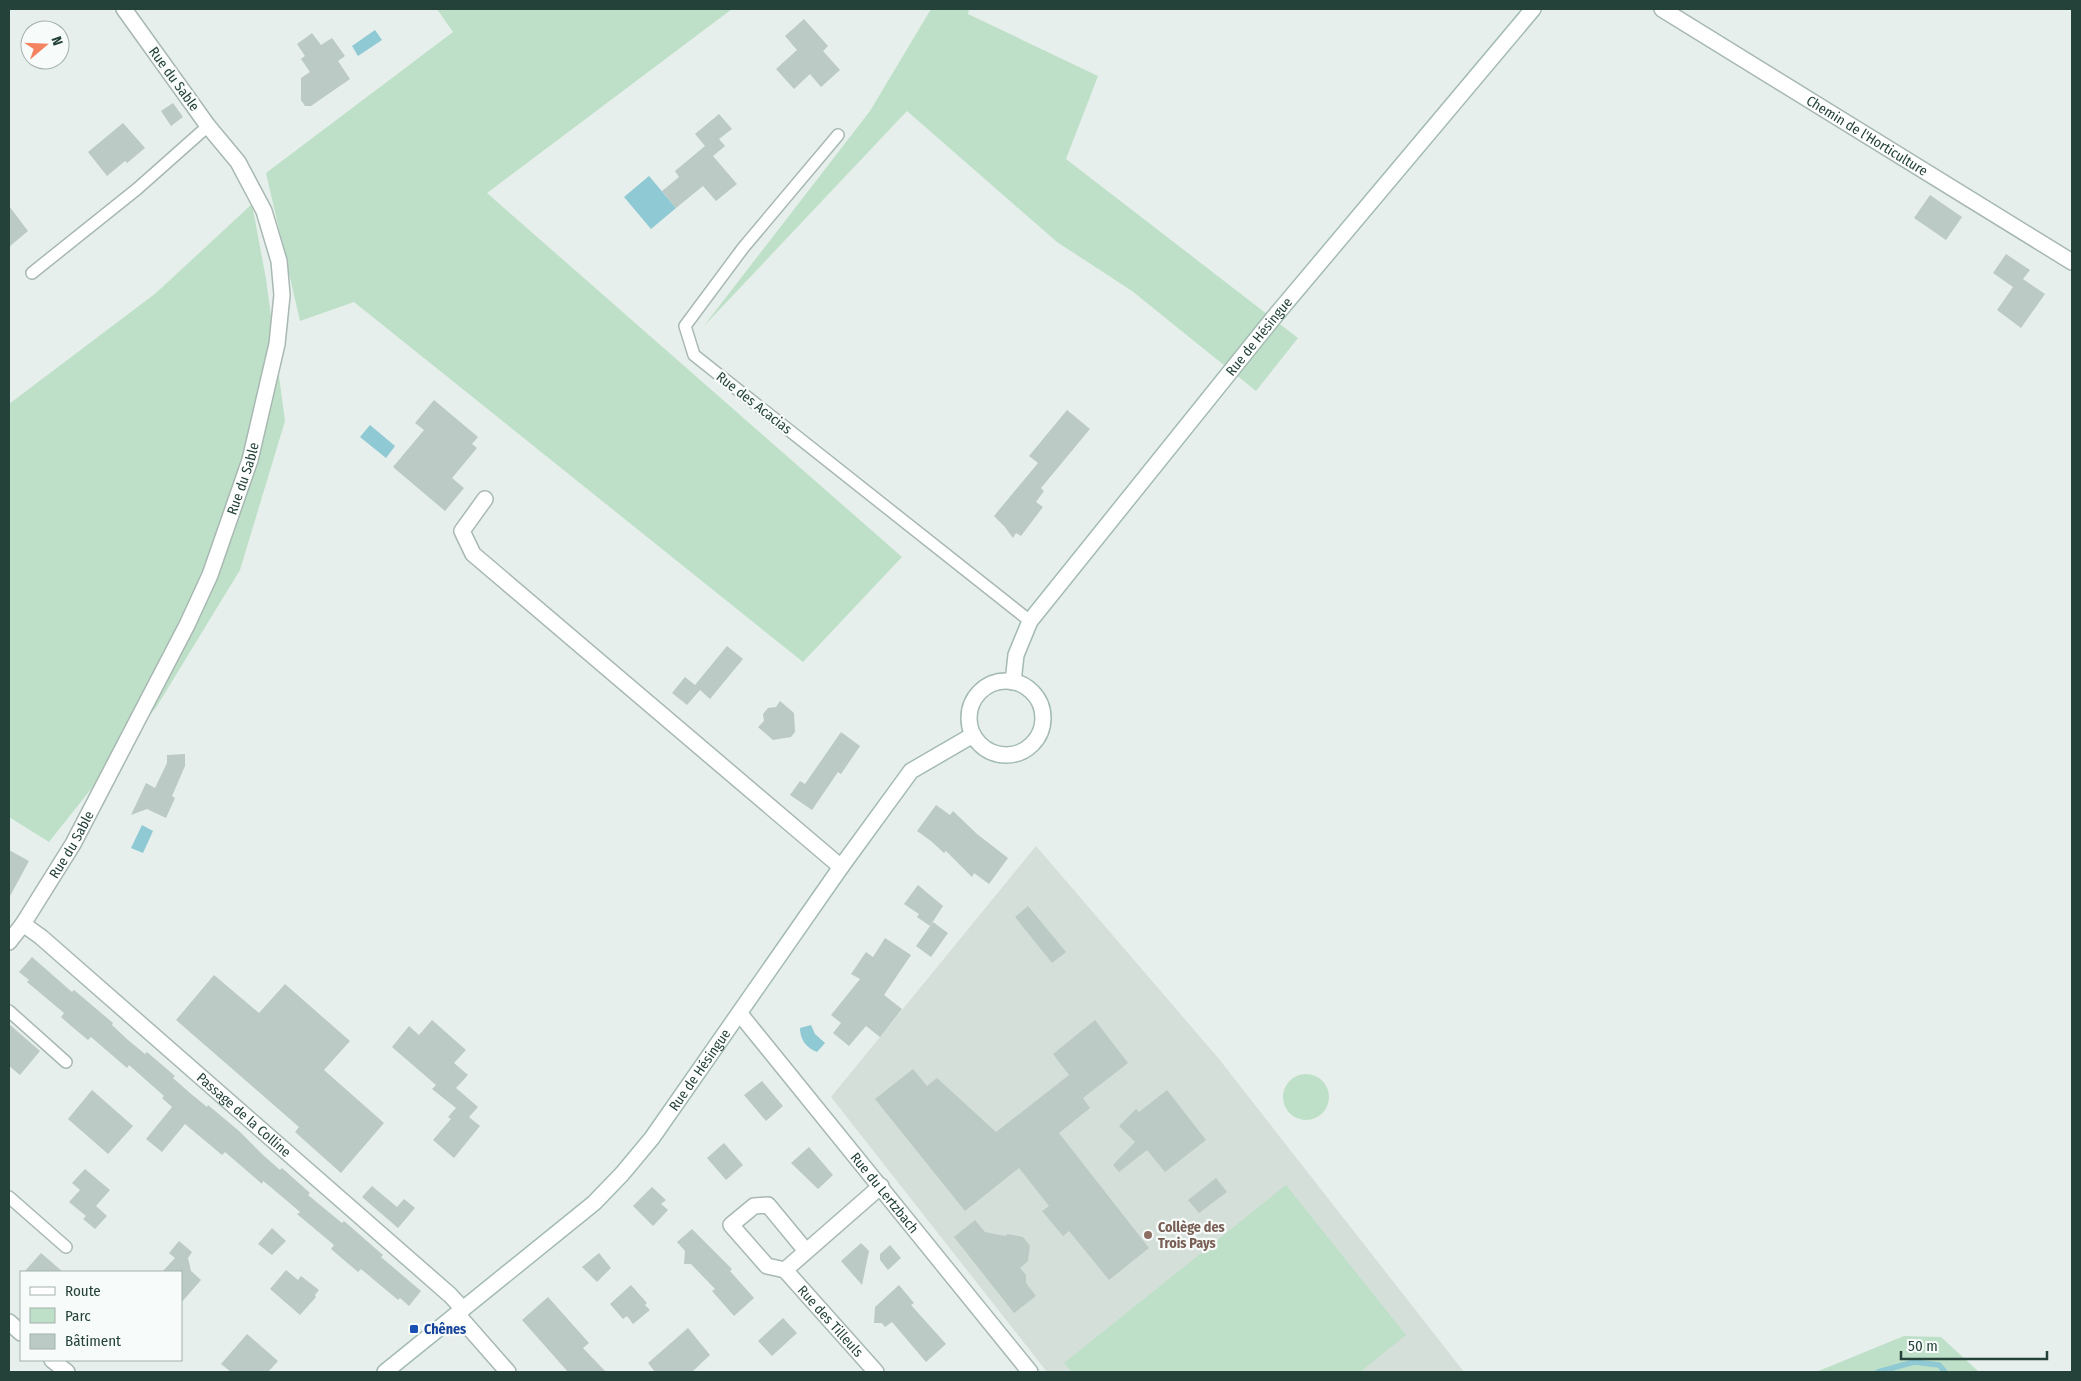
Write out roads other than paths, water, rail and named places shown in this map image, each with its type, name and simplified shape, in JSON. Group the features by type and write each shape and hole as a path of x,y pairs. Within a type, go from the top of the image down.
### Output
{"street":[{"name":"Rue du Sable","path":"9,942 23,924 73,844 195,608 210,575 250,460 277,344 282,296 279,261 273,237 256,196 238,162 208,126 124,9"},
{"name":"Rue de Hésingue","path":"1013,682 1016,654 1030,621 1275,316 1533,9"},
{"name":"Chemin de l'Horticulture","path":"1662,9 2072,262"},
{"path":"485,499 462,531 473,554 841,866"},
{"path":"1001,681 1013,682 1026,686 1035,695 1041,706 1043,719 1041,732 1029,748 1011,755 996,754 983,747 973,735 970,724 970,712 974,701 990,685 1001,681"},
{"name":"Rue de Hésingue","path":"385,1372 594,1203 622,1174 652,1138 740,1014 841,866 911,771 973,735"},
{"name":"Passage de la Colline","path":"23,924 41,937 442,1289 508,1372"},
{"name":"Rue du Lertzbach","path":"740,1014 1030,1372"},
{"path":"784,1270 881,1186"},
{"name":"Rue des Tilleuls","path":"806,1251 768,1205 754,1206 731,1225 767,1266 784,1270 876,1372"},
{"path":"9,1322 20,1332"},
{"path":"53,1361 67,1372"}],"lane":[{"path":"32,273 138,190 208,126"},
{"name":"Rue des Acacias","path":"838,135 743,248 685,326 694,355 1030,621"},
{"path":"9,1011 66,1062"},
{"path":"9,1197 66,1247"}],"water":[{"path":"375,30 382,40 358,56 352,46"},
{"path":"649,176 676,208 651,229 624,197"},
{"path":"370,425 395,446 386,458 360,437"},
{"path":"142,825 153,831 143,853 131,848"},
{"path":"811,1025 815,1034 825,1043 817,1052 804,1043 801,1036 800,1028"}],"waterway":[{"path":"1878,1372 1914,1362 1939,1365 1945,1372"}],"place":[{"name":"Collège des Trois Pays","path":"1148,1235"},
{"name":"Chênes","path":"414,1329"}]}
